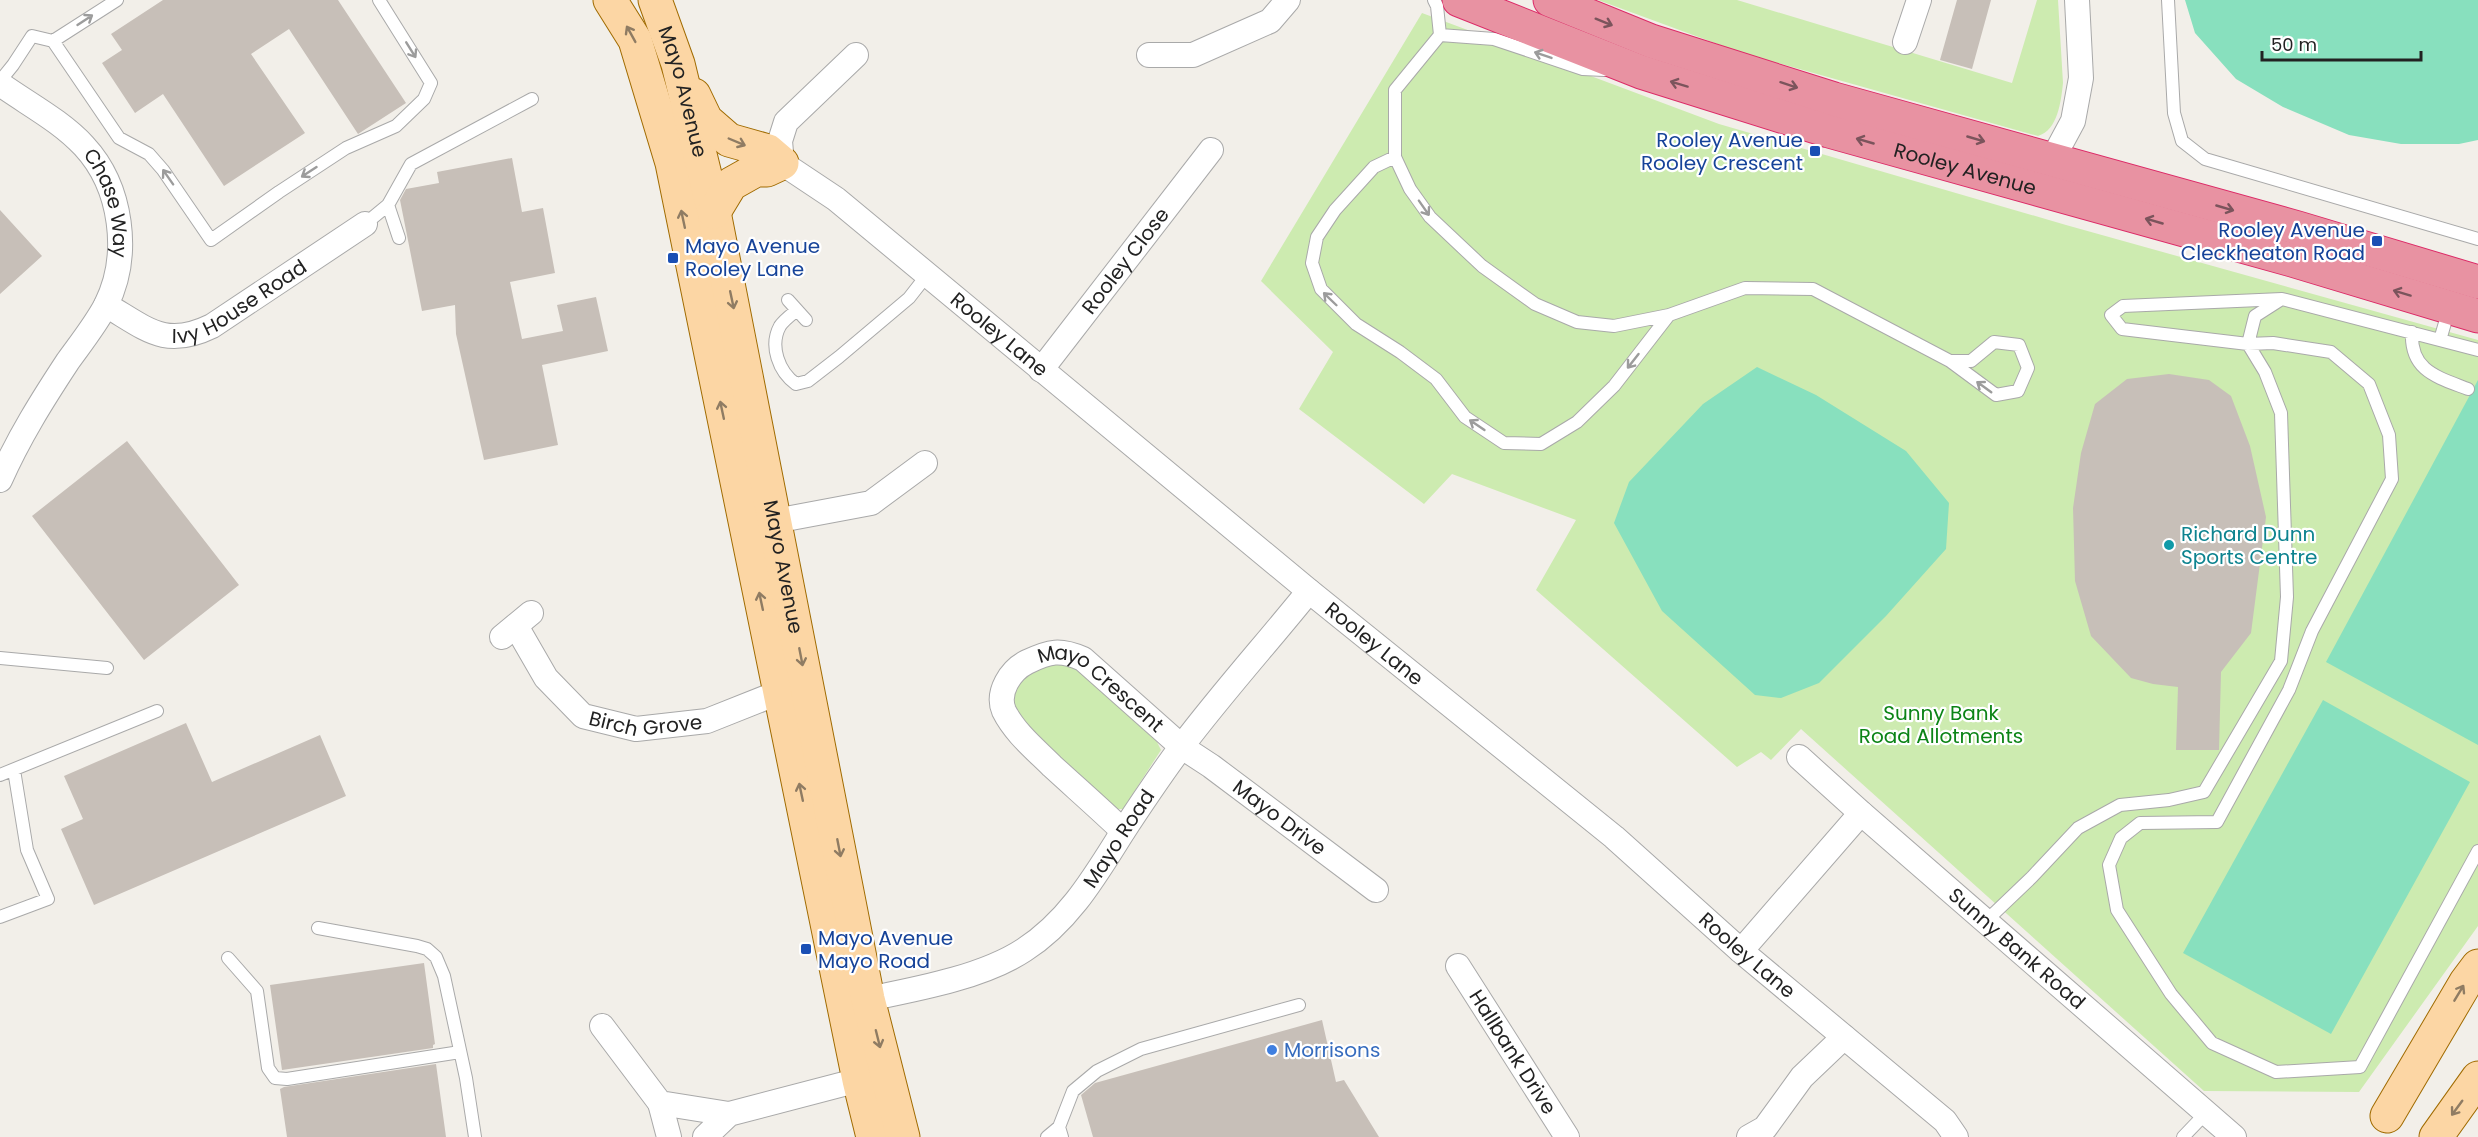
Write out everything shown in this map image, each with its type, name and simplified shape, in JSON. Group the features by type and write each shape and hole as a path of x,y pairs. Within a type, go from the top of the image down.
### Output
{"highway":[{"name":"Rooley Avenue","path":"1459,0 1641,72 1828,131 2292,260 2464,312"},
{"name":"Rooley Avenue","path":"1550,0 1652,41 1834,99 2298,228 2478,282"}],"main road":[{"name":"Mayo Avenue","path":"610,0 635,40 672,163 859,1080 873,1137"},
{"name":"Mayo Avenue","path":"655,0 678,64 714,212 868,999 903,1137"},
{"path":"678,64 706,120 729,140 768,152 782,163 767,170 756,170 731,184 714,212"},
{"path":"2379,1126 2460,991 2478,966"},
{"path":"2379,1126 2478,1007"},
{"path":"2436,1137 2478,1078"}],"street":[{"path":"1149,55 1193,55 1270,21 1288,0"},
{"path":"1905,42 1919,0"},
{"path":"2052,160 2073,121 2081,78 2077,0"},
{"path":"782,163 780,141 786,122 856,55"},
{"name":"Chase Way","path":"0,82 49,117 84,146 100,168 110,188 116,208 120,258 106,305 34,413 0,480"},
{"name":"Rooley Close","path":"1041,370 1211,150"},
{"name":"Rooley Lane","path":"782,163 836,199 1309,591 1614,837 1742,951 1945,1121 1956,1137"},
{"name":"Ivy House Road","path":"106,305 145,328 168,337 180,338 196,334 212,326 365,224"},
{"path":"775,521 871,502 925,463"},
{"name":"Mayo Road","path":"868,999 922,988 974,973 1023,951 1047,933 1070,910 1093,880 1123,831 1182,747 1309,591"},
{"name":"Birch Grove","path":"516,625 546,678 583,716 636,729 708,721 780,692"},
{"name":"Mayo Crescent","path":"1123,831 1020,736 1003,709 1003,690 1012,673 1023,664 1042,655 1064,651 1083,659 1182,747"},
{"name":"Mayo Drive","path":"1182,747 1211,766 1376,890"},
{"name":"Sunny Bank Road","path":"1799,756 1861,813 2234,1137"},
{"path":"1742,951 1861,813"},
{"name":"Hallbank Drive","path":"1458,966 1567,1137"},
{"path":"603,1026 660,1103 669,1137"},
{"path":"1763,1134 1802,1077 1844,1037"},
{"path":"660,1103 729,1114 859,1080"},
{"path":"705,1137 729,1114"}],"lane":[{"path":"54,41 117,0"},
{"path":"0,82 32,36 54,41 119,138 149,154 164,170 211,240 346,148 396,126 424,99 432,83 380,0"},
{"path":"1434,0 1437,6 1440,35 1395,90 1395,158 1410,189 1430,217 1482,266 1535,304 1577,322 1614,326 1669,315 1745,288 1813,289 1950,361 1995,395 2018,390 2028,368 2019,345 1994,342 1971,361 1950,361"},
{"path":"2168,0 2174,113 2182,141 2205,159 2478,239"},
{"path":"1440,35 1494,39 1583,69 1641,72"},
{"path":"365,224 388,205 411,164 532,99"},
{"path":"1395,158 1374,166 1335,210 1317,237 1312,263 1321,289 1356,324 1400,352 1436,379 1465,417 1504,443 1540,444 1577,422 1614,386 1669,315"},
{"path":"388,205 399,238"},
{"path":"806,320 793,305 775,337 777,357 786,377 796,384 808,381 839,357 909,298 927,275"},
{"path":"1986,921 2078,828 2120,805 2169,800 2204,792 2281,661 2287,597 2281,413 2265,372 2248,344 2255,316 2282,299"},
{"path":"2478,350 2282,299 2123,306 2111,315 2122,329 2248,344 2272,343 2331,352 2368,384 2389,435 2392,479 2312,631 2289,690 2217,822 2140,823 2121,838 2109,865 2117,910 2171,994 2212,1043 2276,1072 2360,1067 2478,850"},
{"path":"2440,340 2464,312"},
{"path":"2412,332 2411,350 2419,363 2434,376 2468,388"},
{"path":"0,658 107,668"},
{"path":"2281,661 2301,659"},
{"path":"0,775 157,711"},
{"path":"0,916 48,899 27,850 14,770"},
{"path":"318,928 428,949 436,957 444,976 475,1137"},
{"path":"228,958 256,991 268,1068 275,1078 287,1079 460,1052"},
{"path":"1047,1137 1061,1132 1073,1090 1106,1067 1141,1049 1299,1005"},
{"path":"2183,1137 2206,1112"}],"green space":[{"path":"1598,0 1737,0 2012,83 2037,0 2058,0 2063,83 2059,106 2050,128 2038,136 1742,53"},
{"path":"2185,0 2478,0 2478,140 2459,144 2401,144 2349,135 2283,107 2236,79 2195,33"},
{"name":"Sunny Bank Road Allotments","path":"1422,13 1719,124 2066,225 2478,340 2478,926 2359,1092 2204,1091 1801,729 1771,760 1761,752 1737,767 1536,590 1576,520 1452,474 1424,504 1299,409 1333,352 1261,281"},
{"path":"1757,367 1816,395 1906,451 1949,503 1946,549 1886,616 1819,683 1781,698 1755,695 1662,611 1614,523 1629,482 1703,404"},
{"path":"2478,380 2478,745 2326,662"},
{"path":"1071,663 1157,742 1161,750 1123,809 1114,809 1030,735 1013,706 1016,684 1043,665"},
{"path":"2323,700 2470,782 2331,1034 2183,953"}],"building":[{"path":"163,0 338,0 406,103 358,134 289,29 251,54 305,133 224,186 163,94 135,113 102,63 122,50 111,34"},
{"path":"1957,0 1991,0 1972,69 1940,60"},
{"path":"512,158 522,212 543,208 555,273 510,282 522,339 563,331 557,305 596,297 608,351 542,365 558,445 484,460 456,334 455,305 422,311 400,200 406,189 439,183 437,172"},
{"path":"0,210 42,256 0,294"},
{"name":"Richard Dunn Sports Centre","path":"2169,374 2209,380 2231,396 2250,446 2266,517 2251,633 2221,672 2219,750 2176,750 2178,687 2131,678 2091,636 2075,581 2073,508 2081,453 2095,404 2127,379"},
{"path":"127,441 239,585 144,660 32,516"},
{"path":"186,723 212,782 320,735 346,796 94,905 61,829 83,819 64,776"},
{"path":"424,963 435,1044 433,1048 282,1070 270,985"},
{"name":"Morrisons","path":"1322,1020 1336,1082 1344,1080 1379,1137 1093,1137 1081,1095 1095,1083"},
{"path":"436,1064 446,1137 287,1137 280,1089 284,1087"}],"place":[{"name":"Rooley Avenue Rooley Crescent","path":"1815,151"},
{"name":"Rooley Avenue Cleckheaton Road","path":"2377,241"},
{"name":"Mayo Avenue Rooley Lane","path":"673,258"},
{"name":"Richard Dunn Sports Centre","path":"2169,545"},
{"name":"Mayo Avenue Mayo Road","path":"806,949"},
{"name":"Morrisons","path":"1272,1050"}]}
